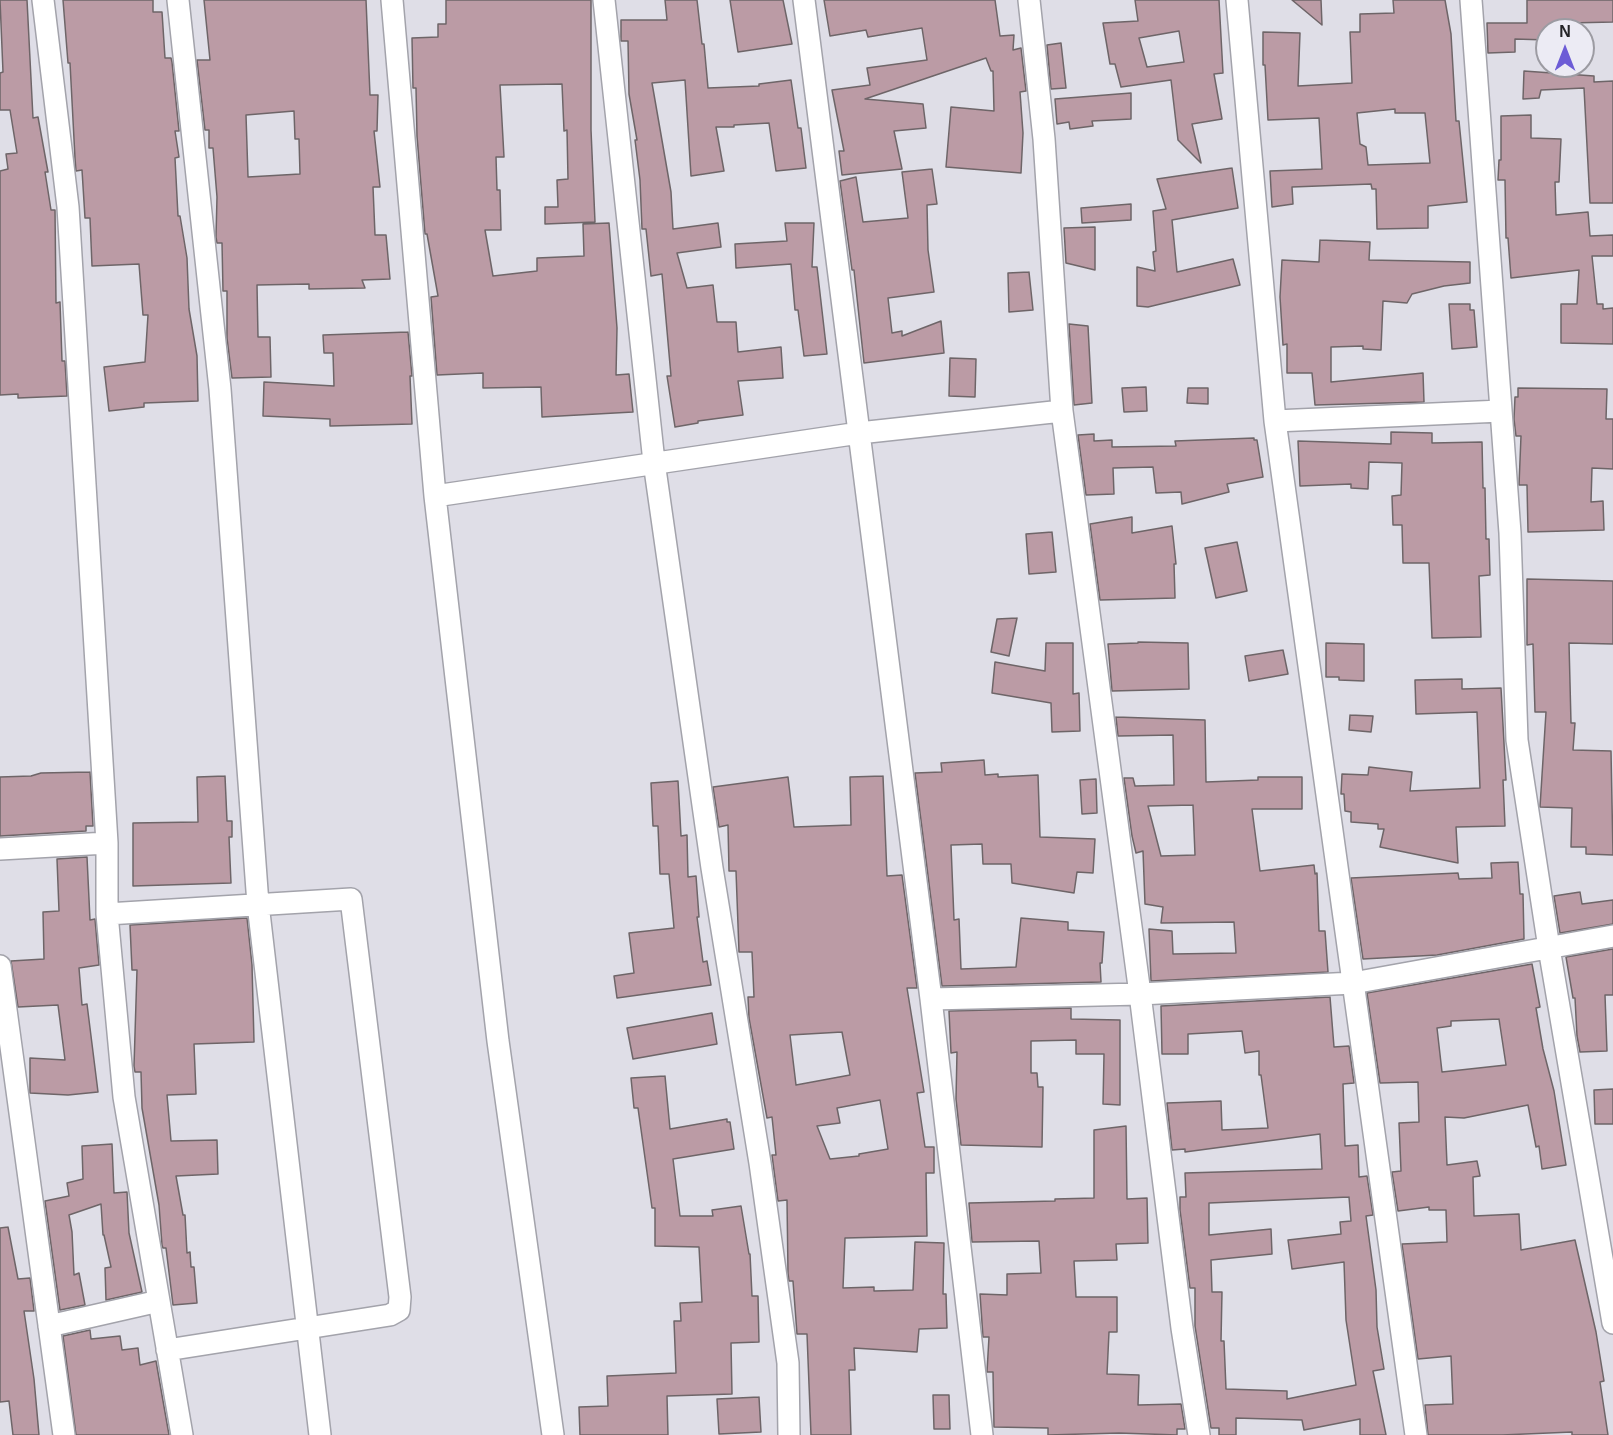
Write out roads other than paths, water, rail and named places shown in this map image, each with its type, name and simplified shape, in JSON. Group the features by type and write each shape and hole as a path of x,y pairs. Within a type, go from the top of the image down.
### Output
{"street":[{"path":"43,0 68,207 107,843 107,914 124,1097 182,1435"},
{"path":"178,0 220,388 258,904 320,1435"},
{"path":"392,0 435,496 496,1029 553,1435"},
{"path":"604,0 654,462 712,868 760,1162 788,1363 789,1435"},
{"path":"804,0 931,999 982,1435"},
{"path":"1029,0 1044,139 1062,411 1182,1328 1199,1435"},
{"path":"1237,0 1275,421 1416,1435"},
{"path":"1471,0 1510,533 1517,740 1549,948 1613,1323"},
{"path":"435,496 860,433 1062,411"},
{"path":"1275,421 1501,411"},
{"path":"0,849 107,843"},
{"path":"107,914 351,899 400,1297 399,1310 390,1315 167,1350"},
{"path":"931,999 1140,994 1353,983 1613,936"},
{"path":"0,966 64,1435"},
{"path":"48,1326 159,1301"}]}
